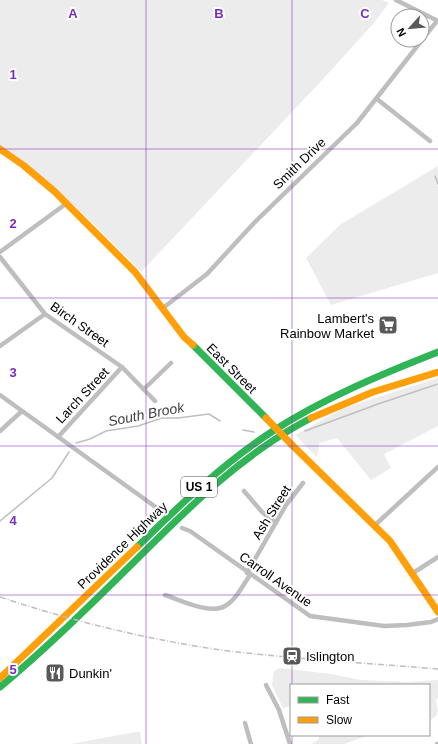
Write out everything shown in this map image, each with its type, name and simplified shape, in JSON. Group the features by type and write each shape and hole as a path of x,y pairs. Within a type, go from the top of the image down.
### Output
{"main road":[{"name":"East Street","path":"0,149 29,170 67,203 142,279 184,337 393,546 414,573 438,612"},
{"name":"Providence Highway","path":"1,676 201,485 240,453 278,428 322,404 388,372 438,352"},
{"name":"Providence Highway","path":"0,687 40,652 198,498 249,456 288,430 329,409 374,391 438,372"}],"street":[{"path":"396,0 438,21"},
{"name":"Smith Drive","path":"163,308 207,274 254,224 357,123 438,21"},
{"path":"377,99 430,141"},
{"path":"0,252 67,203"},
{"name":"Birch Street","path":"0,257 44,314 122,368 155,400"},
{"path":"0,346 44,314"},
{"path":"144,389 171,363"},
{"name":"Larch Street","path":"58,437 122,368"},
{"path":"0,395 157,508"},
{"path":"0,431 22,411"},
{"path":"374,526 438,468"},
{"name":"Ash Street","path":"165,595 205,608 217,609 230,602 249,574 292,496 303,483"},
{"path":"244,491 262,512 276,523"},
{"name":"Carroll Avenue","path":"182,528 190,531 304,613 314,618 384,626 419,624 438,619"},
{"path":"414,573 438,557"},
{"path":"266,686 277,706 290,744"},
{"path":"245,723 251,744"}],"shaded area":[{"path":"0,0 382,0 389,3 373,24 324,78 141,272 74,205 38,175 0,147"},
{"path":"438,166 438,273 331,305 306,258 341,224"},
{"path":"438,378 438,426 384,454 391,468 371,480 337,438 319,443 317,457 295,435 344,408"},
{"path":"280,668 331,674 361,680 407,682 438,680 438,697 436,701 438,711 436,716 430,720 430,684 290,684 290,706 283,708 272,685 274,671"},
{"path":"140,732 142,744 70,744"},
{"path":"319,736 366,736 344,744 311,744 319,739"}],"waterway":[{"path":"435,176 438,184"},
{"name":"South Brook","path":"305,431 438,384"},
{"name":"South Brook","path":"76,443 90,439 106,431 138,426 162,418 178,418 209,414 220,421"},
{"name":"South Brook","path":"243,430 254,432"},
{"name":"South Brook","path":"0,521 52,478 69,452"}],"railway":[{"path":"0,597 54,614 109,628 193,646 275,656 438,669"}],"traffic: fast":[{"path":"193,345 266,418"},
{"path":"137,547 219,471 273,431 333,397 438,352"},
{"path":"0,687 35,657 101,595 195,502 262,448 311,418"}],"traffic: slow":[{"path":"0,149 23,165 54,191 135,272 184,337 193,345"},
{"path":"311,418 373,392 438,372"},
{"path":"266,418 292,445"},
{"path":"292,445 390,541 438,612"},
{"path":"0,678 137,547"}],"place":[{"name":"Lambert's Rainbow Market","path":"388,325"},
{"name":"Islington","path":"292,656"},
{"name":"Dunkin'","path":"55,673"}]}
